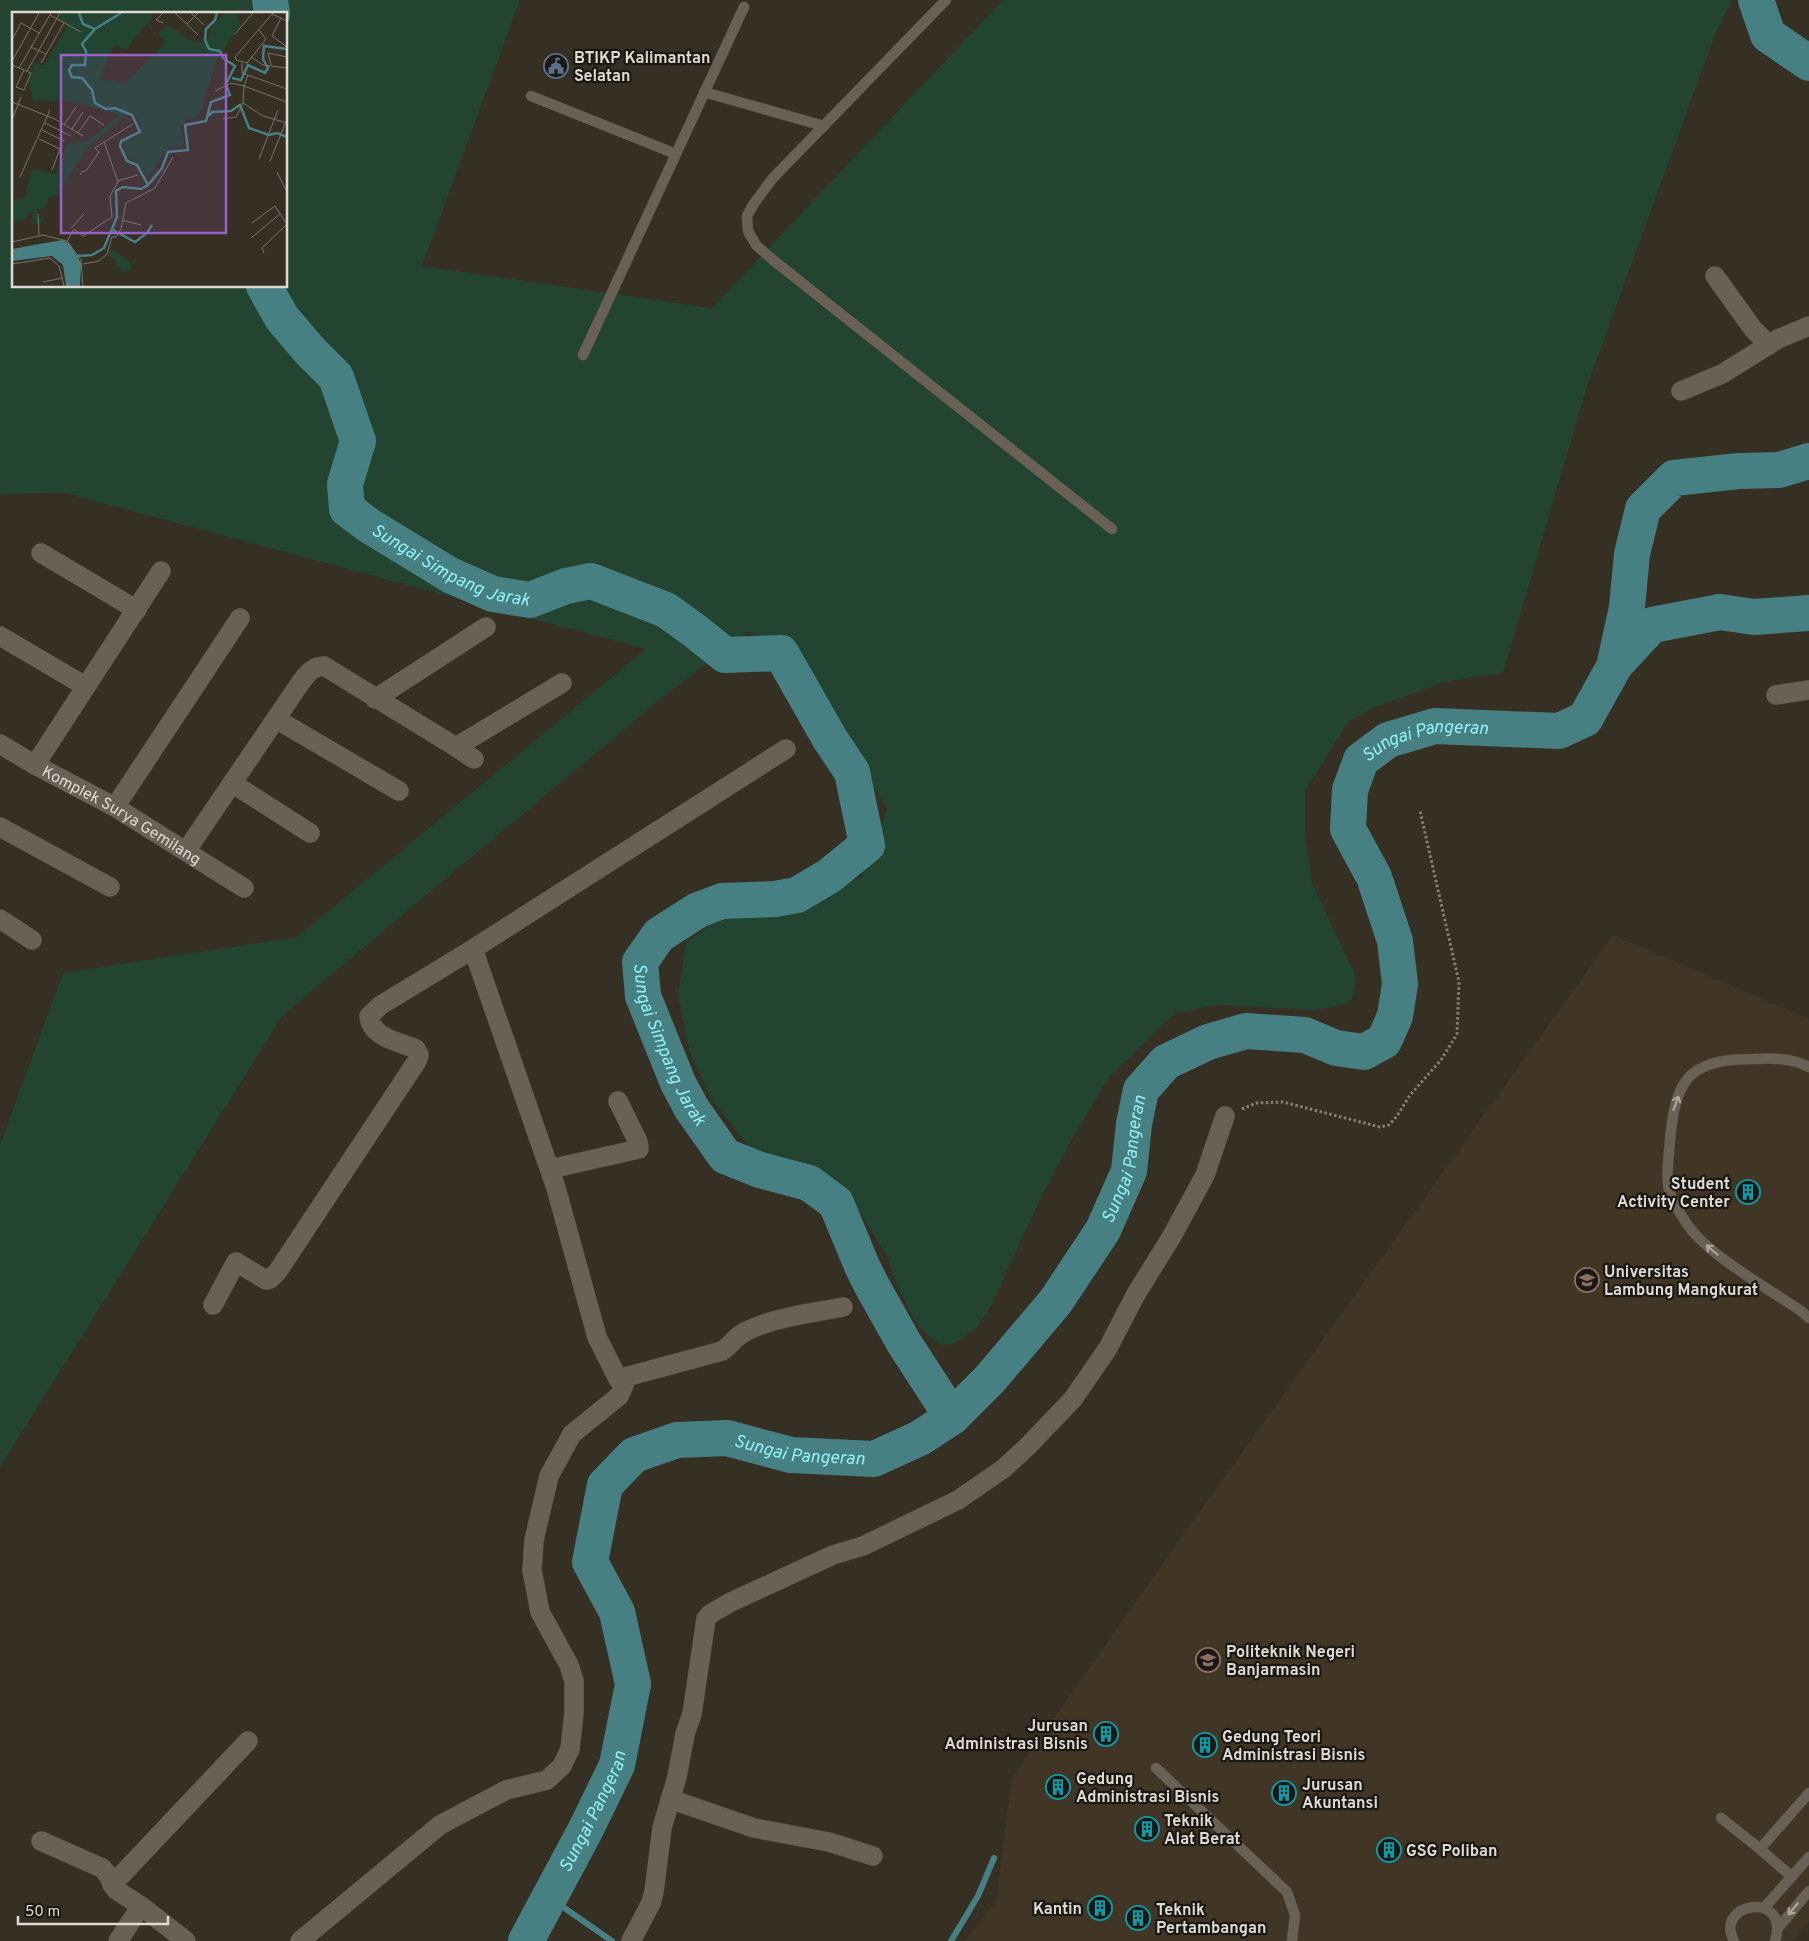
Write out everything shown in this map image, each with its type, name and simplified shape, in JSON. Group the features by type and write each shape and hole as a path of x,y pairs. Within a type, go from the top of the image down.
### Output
{"street":[{"path":"1715,276 1753,329 1774,342"},
{"path":"1681,390 1722,374 1774,342 1809,326"},
{"path":"41,553 136,610"},
{"path":"35,765 161,572"},
{"path":"115,807 240,618"},
{"path":"375,698 486,627"},
{"path":"0,636 85,686"},
{"path":"186,851 301,682 311,669 317,667 324,666 474,759"},
{"path":"456,747 562,683"},
{"path":"1776,694 1809,690"},
{"path":"276,720 399,791"},
{"name":"Komplek Surya Gemilang","path":"0,744 35,765 115,807 244,888"},
{"path":"213,1306 236,1262 258,1277 266,1280 278,1271 417,1061 419,1055 416,1049 379,1034 370,1024 369,1016 380,1006 473,949 786,749"},
{"path":"232,783 310,832"},
{"path":"0,827 110,887"},
{"path":"0,919 32,940"},
{"path":"300,1941 440,1825 506,1790 547,1780 562,1766 570,1749 574,1713 574,1681 569,1665 540,1612 532,1570 534,1540 549,1476 572,1434 619,1396 624,1385 618,1379 597,1337 550,1170 473,949"},
{"path":"550,1170 639,1149 638,1142 618,1101"},
{"path":"631,1941 651,1903 654,1892 662,1828 677,1777 685,1734 692,1714 700,1666 704,1625 710,1614 730,1602 833,1555 863,1546 958,1500 1003,1469 1027,1448 1073,1399 1108,1348 1136,1294 1172,1236 1204,1175 1225,1116"},
{"path":"618,1379 722,1351 728,1347 735,1337 749,1329 787,1318 843,1307"},
{"path":"112,1885 248,1741"},
{"path":"670,1799 754,1828 830,1842 873,1856"},
{"path":"41,1841 102,1868 108,1874 116,1890 186,1941"},
{"path":"118,1941 140,1906"}],"lane":[{"path":"946,0 772,179 747,216 748,231 756,244 781,266 1112,529"},
{"path":"583,355 744,7"},
{"path":"704,92 824,126"},
{"path":"531,96 676,154"},
{"path":"1809,1067 1780,1058 1733,1059 1714,1063 1697,1070 1681,1092 1672,1116 1667,1176 1670,1190 1684,1221 1695,1234 1720,1256 1809,1318"},
{"path":"1156,1768 1287,1892 1295,1915 1292,1941"},
{"path":"1760,1849 1809,1793"},
{"path":"1721,1818 1792,1877"},
{"path":"1764,1908 1809,1857"},
{"path":"1775,1941 1778,1928 1809,1891"},
{"path":"1734,1941 1731,1924 1738,1912 1751,1906 1764,1908 1775,1917 1778,1928"}],"path":[{"path":"1225,1116 1256,1103 1283,1102 1380,1127 1389,1125 1410,1095 1440,1060 1457,1034 1458,982 1420,811"}],"shaded area":[{"name":"Universitas Lambung Mangkurat","path":"1613,935 1809,1019 1809,1922 1792,1941 965,1941 996,1901 1012,1778 1178,1542"}],"green space":[{"path":"0,0 520,0 422,266 712,308 1003,0 1732,0 1716,32 1587,386 1503,673 1448,681 1375,707 1348,722 1305,791 1305,837 1312,883 1356,976 1352,999 1342,1005 1314,1010 1217,1005 1174,1014 1110,1076 1079,1127 1044,1191 992,1304 977,1328 953,1344 939,1345 916,1324 896,1283 888,1258 847,1191 789,1158 753,1152 712,1100 690,1053 678,996 686,942 699,934 718,916 860,878 887,810 795,644 747,632 663,697 283,1015 0,1467 0,1145 63,973 297,937 646,649 65,493 0,494"}],"waterway":[{"name":"Sungai Simpang Jarak","path":"270,0 272,12"},
{"path":"1756,0 1768,35 1809,63"},
{"name":"Sungai Simpang Jarak","path":"265,288 282,318 311,352 336,377 358,441 345,484 347,509 368,525 450,575 493,594 530,600 566,586 591,581 666,610 725,655 781,653 830,739 852,772 867,845 829,876 797,895 775,899 722,901 698,910 659,935 640,962 643,996 678,1083 692,1109 725,1156 760,1170 809,1183 836,1203 872,1286 904,1343 952,1417"},
{"name":"Sungai Pangeran","path":"526,1941 586,1829 617,1765 633,1684 617,1612 590,1562 605,1485 634,1455 677,1440 727,1438 791,1455 874,1459 920,1438 952,1417 990,1379 1056,1301 1103,1230 1129,1171 1134,1124 1141,1090 1166,1062 1208,1042 1246,1031 1305,1035 1336,1048 1364,1052 1384,1041 1395,1016 1400,984 1395,941 1374,877 1348,829 1350,790 1361,760 1388,740 1435,726 1559,731 1585,719 1614,667 1627,607 1632,554 1643,509 1674,478 1739,471 1779,470 1809,461"},
{"path":"1615,665 1652,625 1720,612 1754,617 1809,613"},
{"path":"951,1941 978,1896 994,1858"},
{"path":"550,1898 612,1941"}],"place":[{"name":"BTIKP Kalimantan Selatan","path":"556,66"},
{"name":"Student Activity Center","path":"1748,1192"},
{"name":"Universitas Lambung Mangkurat","path":"1587,1280"},
{"name":"Politeknik Negeri Banjarmasin","path":"1208,1660"},
{"name":"Jurusan Administrasi Bisnis","path":"1106,1734"},
{"name":"Gedung Teori Administrasi Bisnis","path":"1205,1745"},
{"name":"Gedung Administrasi Bisnis","path":"1058,1787"},
{"name":"Jurusan Akuntansi","path":"1284,1793"},
{"name":"Teknik Alat Berat","path":"1147,1829"},
{"name":"GSG Poliban","path":"1389,1850"},
{"name":"Kantin","path":"1100,1908"},
{"name":"Teknik Pertambangan","path":"1138,1918"}]}
